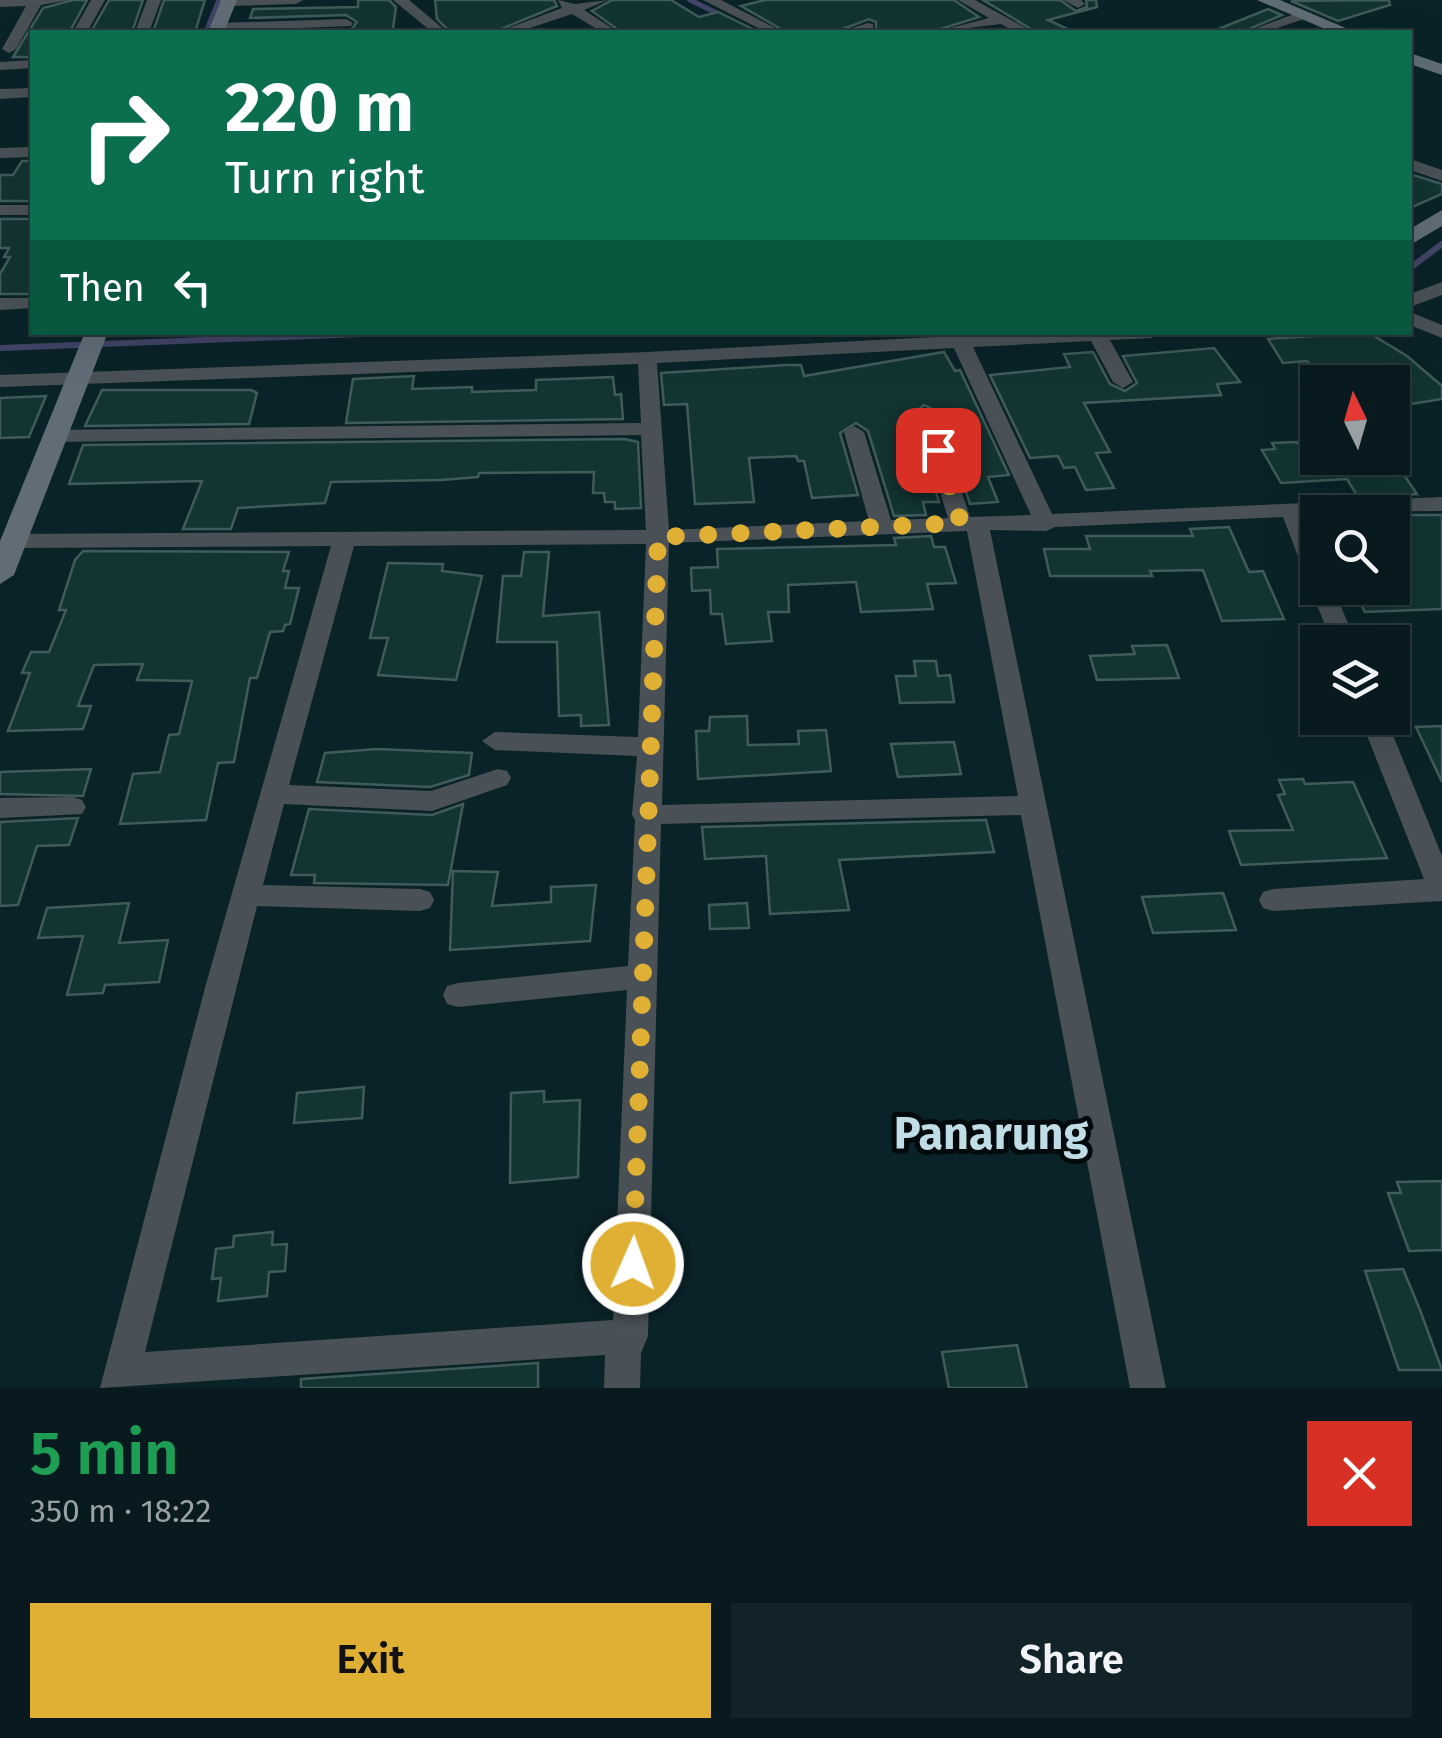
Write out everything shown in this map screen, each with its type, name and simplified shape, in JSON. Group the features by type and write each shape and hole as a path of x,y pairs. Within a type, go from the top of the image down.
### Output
{"street":[{"path":"0,3 62,0"},
{"path":"81,30 98,0"},
{"path":"143,30 154,0"},
{"path":"296,0 228,1 217,30 346,23"},
{"path":"402,1 421,0"},
{"path":"509,30 564,4 601,0"},
{"path":"710,0 771,30"},
{"path":"964,0 1022,30"},
{"path":"1265,0 1341,30"},
{"path":"402,1 438,30"},
{"path":"9,49 36,2"},
{"path":"564,4 609,30"},
{"path":"1258,30 1302,15"},
{"path":"952,30 1002,20"},
{"path":"739,28 756,24"},
{"path":"855,30 868,27"},
{"path":"1414,63 1442,70"},
{"path":"0,66 30,64"},
{"path":"0,94 30,93"},
{"path":"0,152 30,152"},
{"path":"1412,165 1442,176"},
{"path":"0,210 30,210"},
{"path":"1414,232 1442,216"},
{"path":"1412,300 1442,288"},
{"path":"0,304 30,303"},
{"path":"1412,319 1442,332"},
{"path":"0,381 90,351 647,358 1098,335 1123,382"},
{"path":"962,342 1046,524"},
{"path":"0,575 90,351"},
{"path":"622,1388 623,1353 630,1336 644,976 645,815 658,537 647,358"},
{"path":"926,414 969,523 1031,805 1148,1388"},
{"path":"53,436 651,428"},
{"path":"854,432 882,527"},
{"path":"14,540 658,537 969,523 1046,524 1442,504"},
{"path":"1291,511 1300,533"},
{"path":"344,540 121,1380 630,1336"},
{"path":"1273,900 1442,890 1381,735"},
{"path":"495,741 650,747"},
{"path":"274,794 432,801 498,778"},
{"path":"645,815 1031,805"},
{"path":"0,808 73,807"},
{"path":"247,895 420,900"},
{"path":"458,995 644,976"}],"building":[{"path":"87,0 71,30 30,30 30,57 13,57 43,8"},
{"path":"109,0 143,0 133,30 92,30"},
{"path":"164,0 205,0 196,30 154,30"},
{"path":"358,0 389,0 396,7 393,29 351,30 357,22 346,15 250,18 253,9 358,7"},
{"path":"435,0 554,0 557,6 499,30 448,30 437,19"},
{"path":"612,0 671,0 699,17 718,12 755,30 618,30 592,11"},
{"path":"765,0 954,0 979,17 937,30 876,30 876,22 869,19 840,30 783,30 741,6"},
{"path":"983,0 1060,0 1076,11 1087,7 1086,0 1096,0 1097,7 1048,20 1070,30 1033,30"},
{"path":"1389,0 1390,5 1338,21 1291,1"},
{"path":"1268,9 1282,15 1247,30 1216,30"},
{"path":"22,161 30,161 30,201 0,201 0,175 13,175"},
{"path":"1412,175 1442,184 1442,194 1412,207"},
{"path":"0,219 30,219 30,294 0,294 0,274 10,257 4,257 9,248 0,248"},
{"path":"1370,335 1407,356 1442,386 1442,399 1410,404 1410,365 1283,363 1268,339"},
{"path":"1214,348 1240,382 1217,384 1221,395 1084,403 1110,452 1096,453 1114,488 1086,490 1075,467 1064,468 1058,456 1030,458 990,375 1070,367 1064,354 1093,352 1110,384 1125,391 1137,383 1123,356"},
{"path":"944,352 955,371 960,370 1009,475 988,477 998,502 970,504 940,413 924,405 912,415 939,502 923,502 926,515 894,516 868,431 856,423 840,433 858,495 812,498 804,461 798,461 796,456 749,458 754,502 695,504 687,404 664,405 661,373 801,365 804,376"},
{"path":"414,376 412,389 472,387 472,392 536,390 536,380 613,377 615,395 621,394 623,419 346,423 353,379"},
{"path":"102,390 257,393 249,424 85,426"},
{"path":"46,396 29,437 0,438 0,398"},
{"path":"625,439 638,442 641,508 615,509 615,502 605,502 604,493 593,493 594,472 479,473 478,477 441,480 331,482 325,503 238,508 231,529 183,529 202,481 69,484 83,445"},
{"path":"1297,442 1300,475 1404,475 1417,494 1357,495 1347,479 1281,483 1262,450 1275,449 1272,443"},
{"path":"1410,515 1442,515 1442,609 1365,612 1361,605 1410,605"},
{"path":"1229,527 1249,572 1263,571 1284,619 1222,621 1203,570 1150,571 1152,576 1050,576 1044,549 1090,549 1086,536 1193,536 1190,529"},
{"path":"931,536 934,547 945,547 956,583 927,584 933,609 861,612 856,582 788,585 789,612 768,612 772,641 726,644 722,614 711,614 710,590 692,591 691,568 718,567 717,549 896,545 894,538"},
{"path":"83,551 289,552 283,571 289,571 285,588 299,588 290,624 283,631 270,632 257,678 250,678 234,762 218,763 206,820 120,824 133,774 160,772 169,735 179,734 192,681 137,680 143,664 94,665 78,706 91,706 83,729 8,731 30,673 22,673 31,652 49,652 66,610 59,610 75,560"},
{"path":"524,552 549,552 543,616 599,612 609,725 581,726 581,715 559,716 557,642 497,642 503,576 521,576"},
{"path":"388,563 443,564 442,571 482,576 456,680 378,675 388,638 370,638"},
{"path":"1167,645 1179,678 1097,680 1090,656 1135,654 1132,646"},
{"path":"914,661 936,661 938,676 950,675 954,702 900,703 896,676 916,676"},
{"path":"747,716 748,745 799,744 798,731 826,730 831,771 698,779 696,731 709,731 710,717"},
{"path":"1442,726 1442,782 1416,727"},
{"path":"954,742 961,774 898,777 891,744"},
{"path":"377,749 472,753 469,775 430,787 317,782 325,753"},
{"path":"91,769 83,796 0,794 0,772"},
{"path":"1303,779 1305,784 1353,782 1387,858 1241,865 1229,831 1293,830 1278,795 1285,794 1279,780"},
{"path":"463,804 448,885 314,883 315,875 291,875 309,809 432,815"},
{"path":"78,818 69,845 37,846 18,905 0,906 0,822"},
{"path":"986,820 994,852 839,860 849,910 770,914 766,856 705,859 702,827"},
{"path":"453,871 498,872 492,906 551,902 551,887 596,885 590,941 450,950"},
{"path":"1223,893 1236,930 1153,933 1142,897"},
{"path":"129,903 119,943 168,940 159,982 105,985 103,993 67,995 83,936 38,938 47,908"},
{"path":"747,903 749,928 710,929 709,905"},
{"path":"364,1087 362,1118 294,1123 297,1093"},
{"path":"544,1091 544,1102 580,1100 578,1177 510,1183 511,1093"},
{"path":"1442,1181 1442,1250 1409,1251 1388,1193 1401,1193 1397,1182"},
{"path":"273,1232 272,1245 287,1244 285,1271 269,1272 267,1296 218,1301 221,1278 212,1279 216,1249 233,1247 234,1236"},
{"path":"1403,1269 1442,1370 1399,1370 1365,1271"},
{"path":"1017,1345 1027,1388 949,1388 942,1352"},
{"path":"538,1363 538,1388 301,1388 301,1379"}],"waterway":[{"path":"207,30 219,0"},
{"path":"690,0 721,15"},
{"path":"1412,266 1442,244"},
{"path":"0,348 336,335"}],"district":[{"name":"Panarung","path":"991,1134"}],"route":[{"path":"633,1264 644,976 645,815 658,537 961,523 938,450"}]}
